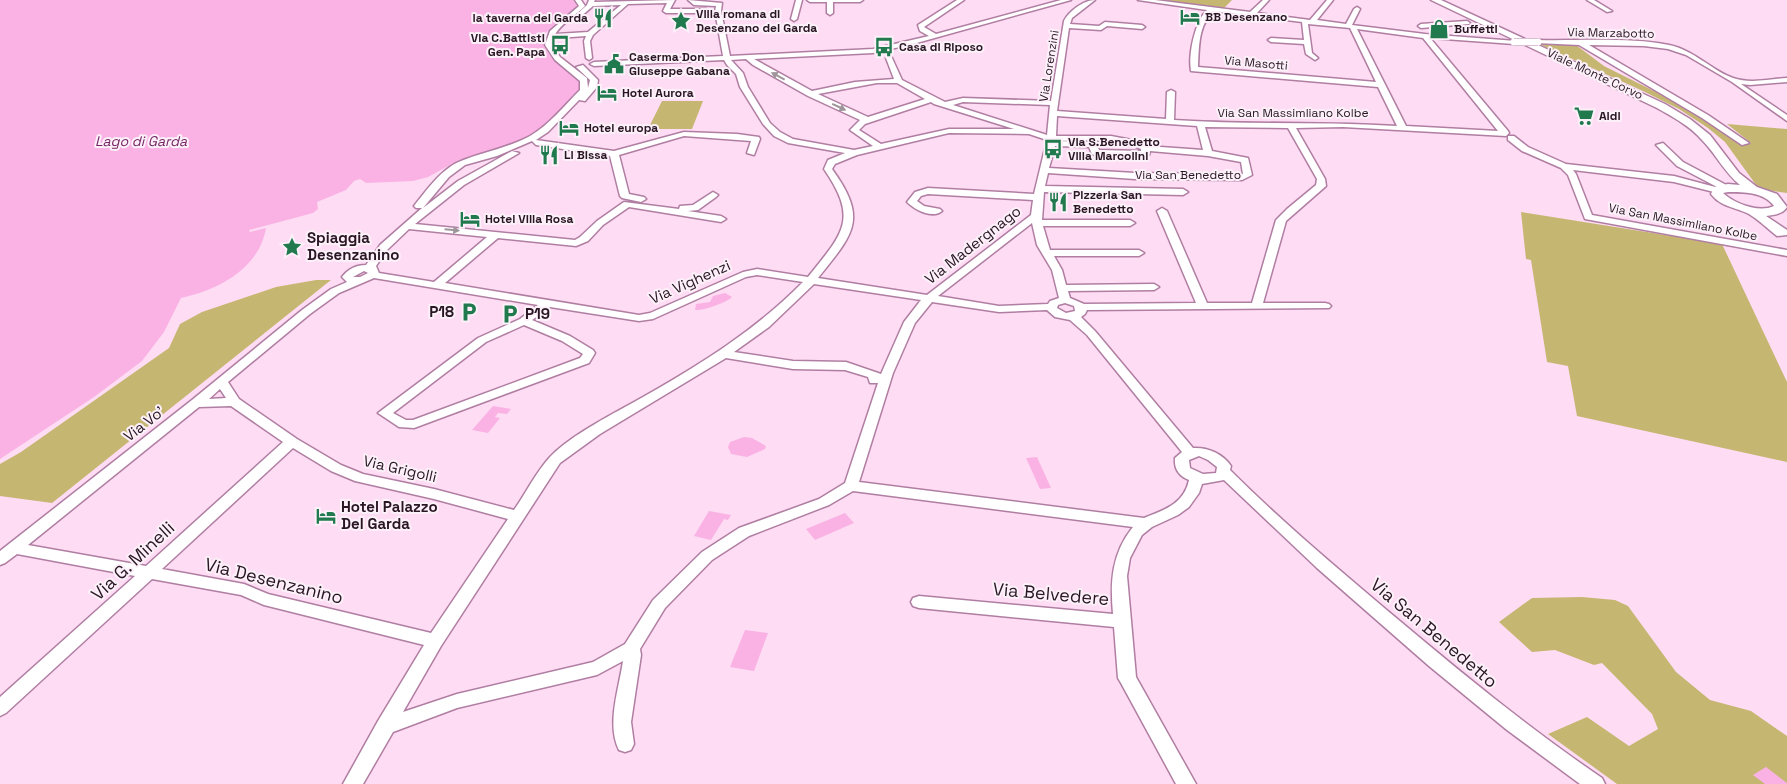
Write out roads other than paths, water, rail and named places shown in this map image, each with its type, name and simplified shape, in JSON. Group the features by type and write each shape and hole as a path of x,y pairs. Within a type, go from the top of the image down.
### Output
{"main road":[{"name":"Viale Monte Corvo","path":"1435,0 1661,106 1706,137 1735,175 1754,191"},
{"name":"Viale Monte Corvo","path":"1728,189 1735,175"},
{"path":"1728,189 1754,191 1779,202 1781,207 1773,211 1751,210 1725,202 1718,196 1728,189"},
{"path":"1751,210 1784,237"},
{"path":"1773,211 1784,237"}],"street":[{"path":"419,206 446,175 462,163 494,154 531,139 545,130 584,90 584,80 551,52 548,44 551,34 582,6 578,0"},
{"path":"557,48 555,42 557,36 592,2 672,0 666,11 718,11"},
{"path":"691,0 694,3 720,4 718,11 729,64 739,73 744,87 767,124 777,134 807,145 854,153"},
{"path":"794,19 799,0"},
{"path":"810,0 860,0"},
{"path":"830,0 830,13"},
{"path":"935,36 922,30 920,26 961,0"},
{"path":"590,63 576,62 727,58 873,51 1068,0"},
{"name":"Via Marzabotto","path":"1140,0 1423,36 1514,42 1669,47 1688,54 1731,80 1750,83 1787,80"},
{"path":"1251,15 1266,0"},
{"path":"1315,58 1310,54 1308,22 1330,0"},
{"path":"1590,0 1609,10"},
{"path":"557,36 586,38 629,1"},
{"name":"Via Lorenzini","path":"1051,139 1054,103 1066,26 1069,17 1090,1"},
{"name":"Via Masotti","path":"1213,9 1207,12 1201,25 1196,42 1194,69 1381,85"},
{"path":"1357,9 1350,28 1402,127"},
{"path":"1467,23 1421,22 1423,36 1506,135"},
{"path":"1066,26 1101,28 1105,24 1142,27"},
{"path":"352,276 367,257 391,240 453,189 536,142 556,128 593,88 594,80 586,38"},
{"path":"1271,40 1308,42"},
{"path":"1580,43 1642,81 1700,111 1745,143"},
{"path":"889,58 891,52 897,46"},
{"path":"873,51 889,58 899,81"},
{"path":"748,57 755,64 811,94 867,120"},
{"path":"811,94 834,87 886,80 899,81 932,99 1051,139 1094,142 1126,140 1145,148 1208,153"},
{"path":"1731,80 1787,119"},
{"path":"1170,122 1171,92"},
{"path":"881,148 854,130 867,120 932,99"},
{"path":"946,104 963,100 1054,103"},
{"name":"Via San Massimliano Kolbe","path":"1054,113 1246,127 1343,125 1402,127 1506,135 1516,133 1534,145 1549,159"},
{"name":"Via San Benedetto","path":"1044,170 1135,176 1242,177 1248,175 1245,160 1208,153 1200,124"},
{"path":"1257,306 1281,220 1290,210 1321,186 1320,178 1291,126"},
{"path":"353,784 435,641 516,516 556,460 579,440 725,354 785,308 813,281 845,235 849,221 848,205 844,193 828,169 831,162 854,153 949,131 1032,132"},
{"path":"536,142 614,154 684,134 737,136 756,139 752,152"},
{"name":"Via San Massimliano Kolbe","path":"1506,135 1525,149 1564,166 1572,174 1588,217 1787,254"},
{"path":"1051,139 1039,193 1036,220 1046,253 1057,270 1065,300"},
{"path":"1094,142 1094,152 1137,155 1145,154 1145,148"},
{"path":"1660,145 1680,164 1728,189"},
{"path":"614,154 625,196 686,209 695,208 713,194"},
{"path":"1564,166 1682,180 1728,189"},
{"path":"937,211 917,208 912,202 913,198 916,194 928,191 1039,193 1183,192"},
{"path":"408,226 576,243 584,239 600,223 626,204 721,219"},
{"path":"1162,212 1203,306"},
{"path":"1036,220 1130,223"},
{"name":"Via Madergnago","path":"851,486 887,373 910,322 929,298 1036,220"},
{"path":"435,286 497,234"},
{"path":"352,276 373,273 372,261 391,240"},
{"path":"560,254 564,243"},
{"path":"1046,253 1138,253"},
{"name":"Via Vighenzi","path":"373,273 435,286 640,318 653,316 743,275 757,272 999,309 1051,307"},
{"name":"Via Vo'","path":"0,559 352,276"},
{"path":"1063,288 1154,287"},
{"path":"384,727 457,701 597,668 631,649 660,604 707,556 744,532 824,502 851,486 1145,523 1176,511 1188,500 1196,486 1196,478 1182,467 1182,458 1190,453 1091,333 1077,312 1078,304 1065,300 1054,303 1051,307 1056,313 1077,312 1203,306 1325,306"},
{"path":"524,321 576,343 589,353 585,360 414,424 404,424 384,413 482,340 524,321 548,303"},
{"path":"725,354 793,364 846,366 875,374 874,380"},
{"path":"196,403 234,402 222,382"},
{"name":"Via Grigolli","path":"234,402 292,442 336,468 360,478 434,494 516,516"},
{"name":"Via G. Minelli","path":"0,708 292,442"},
{"name":"Via San Benedetto","path":"1190,453 1210,454 1219,459 1224,466 1219,476"},
{"name":"Via San Benedetto","path":"1196,478 1219,476 1255,504 1475,695 1595,784"},
{"name":"Via Belvedere","path":"919,602 1122,621 1121,564 1135,534 1145,523"},
{"name":"Via Desenzanino","path":"14,548 244,590 264,599 435,641"},
{"path":"1122,621 1127,678 1186,784"},
{"path":"625,744 622,722 633,655 631,649"}],"water":[{"name":"Lago di Garda","path":"0,0 573,0 577,3 576,7 542,36 546,50 555,61 580,79 579,91 544,130 531,138 476,157 459,160 428,177 413,181 366,183 360,179 354,181 346,190 317,202 318,209 313,213 249,230 250,232 266,228 262,242 246,266 222,283 181,298 164,332 142,361 94,397 0,459"},
{"path":"725,293 732,297 715,306 695,310 696,304 710,302 713,296"},
{"path":"493,406 511,409 507,414 498,413 495,417 500,418 488,433 472,430"},
{"path":"744,437 752,438 766,446 765,449 747,457 731,454 728,447 730,442"},
{"path":"1037,457 1051,488 1040,489 1026,458"},
{"path":"709,511 731,515 728,520 724,519 711,540 694,536"},
{"path":"845,513 854,523 815,540 806,529"},
{"path":"745,630 768,633 754,671 730,667"},
{"path":"1766,767 1787,784 1765,784 1753,775"}],"place":[{"name":"BB Desenzano","path":"1190,17"},
{"name":"la taverna del Garda","path":"603,18"},
{"name":"Villa romana di Desenzano del Garda","path":"681,21"},
{"name":"Buffetti","path":"1439,29"},
{"name":"Via C.Battisti Gen. Papa","path":"560,45"},
{"name":"Casa di Riposo","path":"884,47"},
{"name":"Caserma Don Giuseppe Gabana","path":"614,64"},
{"name":"Hotel Aurora","path":"607,93"},
{"name":"Aldi","path":"1584,116"},
{"name":"Hotel europa","path":"569,128"},
{"name":"Via S.Benedetto Villa Marcolini","path":"1053,149"},
{"name":"Li Bissa","path":"549,155"},
{"name":"Pizzeria San Benedetto","path":"1058,202"},
{"name":"Hotel Villa Rosa","path":"470,219"},
{"name":"Spiaggia Desenzanino","path":"292,247"},
{"name":"P18","path":"469,312"},
{"name":"P19","path":"510,314"},
{"name":"Hotel Palazzo Del Garda","path":"326,516"}]}
